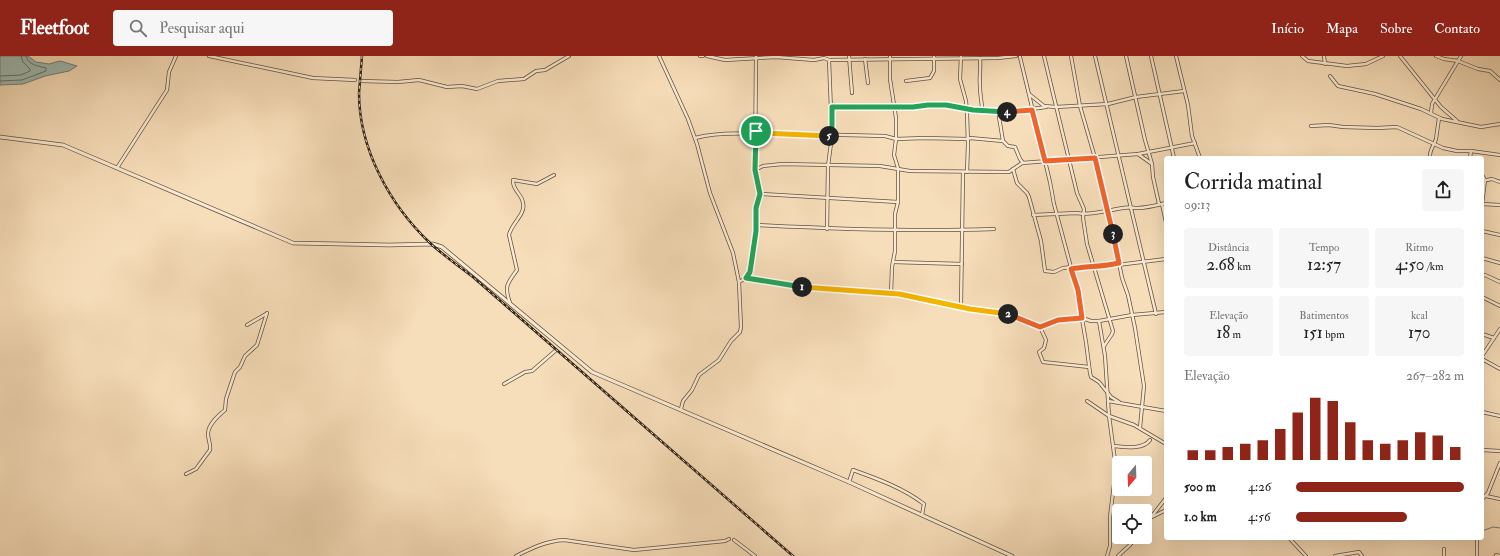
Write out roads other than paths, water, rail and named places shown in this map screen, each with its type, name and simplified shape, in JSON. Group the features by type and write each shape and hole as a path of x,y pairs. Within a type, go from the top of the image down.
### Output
{"street":[{"path":"117,168 167,90 169,72 176,56"},
{"path":"209,56 314,78 355,80"},
{"path":"361,81 398,82 419,80 447,87 462,86 477,89 498,81 524,79 536,71 545,70 569,56"},
{"path":"659,56 673,84 695,138 710,193 733,253 739,282 740,332 731,341 719,360 699,375 692,390 683,401 681,409"},
{"path":"707,56 725,60 756,57 814,60 824,58 829,60 891,57 980,58 1016,56"},
{"path":"1026,56 1020,56 1054,204 1078,290 1091,377 1099,382 1107,392 1119,402"},
{"path":"1044,56 1077,193 1084,209 1088,244 1110,319 1112,334 1104,346"},
{"path":"1071,56 1080,106 1095,158 1122,278 1128,295 1132,315 1144,386 1140,428"},
{"path":"1096,56 1108,104 1118,156 1156,314"},
{"path":"1126,56 1152,164 1152,176 1164,215"},
{"path":"1151,56 1174,156"},
{"path":"1176,56 1192,136 1199,156"},
{"path":"1302,56 1308,61 1325,64 1358,66 1383,56"},
{"path":"1324,56 1325,64"},
{"path":"1400,56 1407,67 1441,107 1457,121"},
{"path":"1436,56 1458,61 1478,69 1490,71 1500,80"},
{"path":"1431,114 1431,107 1435,99 1461,56"},
{"path":"739,282 746,278 750,272 757,225 756,208 760,194 755,170 756,57"},
{"path":"891,57 890,79 893,107 896,118 894,155 898,168 898,202 895,208 895,251 891,294"},
{"path":"906,81 930,78 934,71 934,57"},
{"path":"962,57 960,79 964,89 966,108 968,140 967,172"},
{"path":"849,58 852,93"},
{"path":"980,58 982,110"},
{"path":"865,59 868,83"},
{"path":"827,229 828,166 832,136 829,60"},
{"path":"1330,76 1338,86 1376,94 1431,114 1438,118 1481,127 1500,124"},
{"path":"832,107 937,105 1010,112 1046,107 1108,104 1136,97 1184,91"},
{"path":"1028,93 1046,107"},
{"path":"998,110 1003,141 1008,146 1015,147 1020,159 1023,162"},
{"path":"1430,156 1430,150 1434,144 1438,118"},
{"path":"1311,126 1329,125 1377,128 1396,127 1434,144 1457,151 1471,151 1500,155"},
{"path":"695,138 707,135 761,133 832,136 885,136 896,139 924,138 968,140 970,138 1003,141"},
{"path":"0,137 63,145 293,243 388,245 433,244 442,247 454,255 592,372 849,482 1012,556"},
{"path":"755,170 763,166 776,164 898,168 910,171 1009,172 1023,162 1149,153 1195,143"},
{"path":"1470,156 1471,151"},
{"path":"1138,154 1152,164"},
{"path":"1012,169 1017,183 1027,193 1041,241 1045,271 1094,265 1108,266 1119,263 1164,259"},
{"path":"961,306 963,172"},
{"path":"510,304 506,289 507,283 517,270 510,229 523,209 523,203 514,188 513,180 537,184 554,175"},
{"path":"1484,180 1500,182"},
{"path":"760,194 898,202"},
{"path":"1033,215 1077,213 1084,215 1094,212 1108,212 1130,207 1141,208 1164,203"},
{"path":"1484,204 1500,205"},
{"path":"757,225 827,229 994,229"},
{"path":"1484,231 1500,235"},
{"path":"1484,258 1500,262"},
{"path":"893,262 962,264"},
{"path":"1484,275 1500,282"},
{"path":"746,278 768,283 825,290 891,294 1009,314 1040,327 1046,340 1044,348 1039,352 1043,362 1089,367"},
{"path":"1484,298 1500,306"},
{"path":"1040,327 1058,320 1082,318 1091,321 1099,321 1132,315 1164,312"},
{"path":"186,474 196,469 210,450 209,429 220,414 225,410 226,399 235,372 240,367 245,356 257,345 267,313 247,325"},
{"path":"1099,321 1104,346 1109,416 1116,468 1110,517 1110,546 1107,556"},
{"path":"1484,353 1494,338 1499,334 1500,329"},
{"path":"1484,335 1494,338"},
{"path":"504,384 525,372 532,372 555,351"},
{"path":"1484,360 1500,368"},
{"path":"1087,401 1109,416 1140,428 1164,443"},
{"path":"1108,401 1164,411"},
{"path":"1484,412 1500,416"},
{"path":"1113,446 1141,446 1147,444 1150,440"},
{"path":"1484,450 1500,452"},
{"path":"1500,463 1486,496 1500,499"},
{"path":"849,482 853,470 879,480 916,498 924,504 922,515"},
{"path":"1152,517 1164,501"},
{"path":"1152,517 1164,511"},
{"path":"516,556 543,543 553,540 564,540 634,550 725,541 729,538"},
{"path":"734,540 755,556"},
{"path":"1291,540 1306,556"},
{"path":"1477,540 1477,556"},
{"path":"1118,556 1131,544"},
{"path":"1444,549 1444,556"},
{"path":"1335,556 1359,552 1362,556"}],"water":[{"path":"0,56 28,56 36,62 49,64 60,61 77,66 69,71 45,76 23,84 0,85"}],"waterway":[{"path":"1484,530 1493,527 1500,528"}],"railway":[{"path":"362,56 359,93 360,114 364,135 371,155 390,194 415,228 435,248 473,277 793,556"}]}
